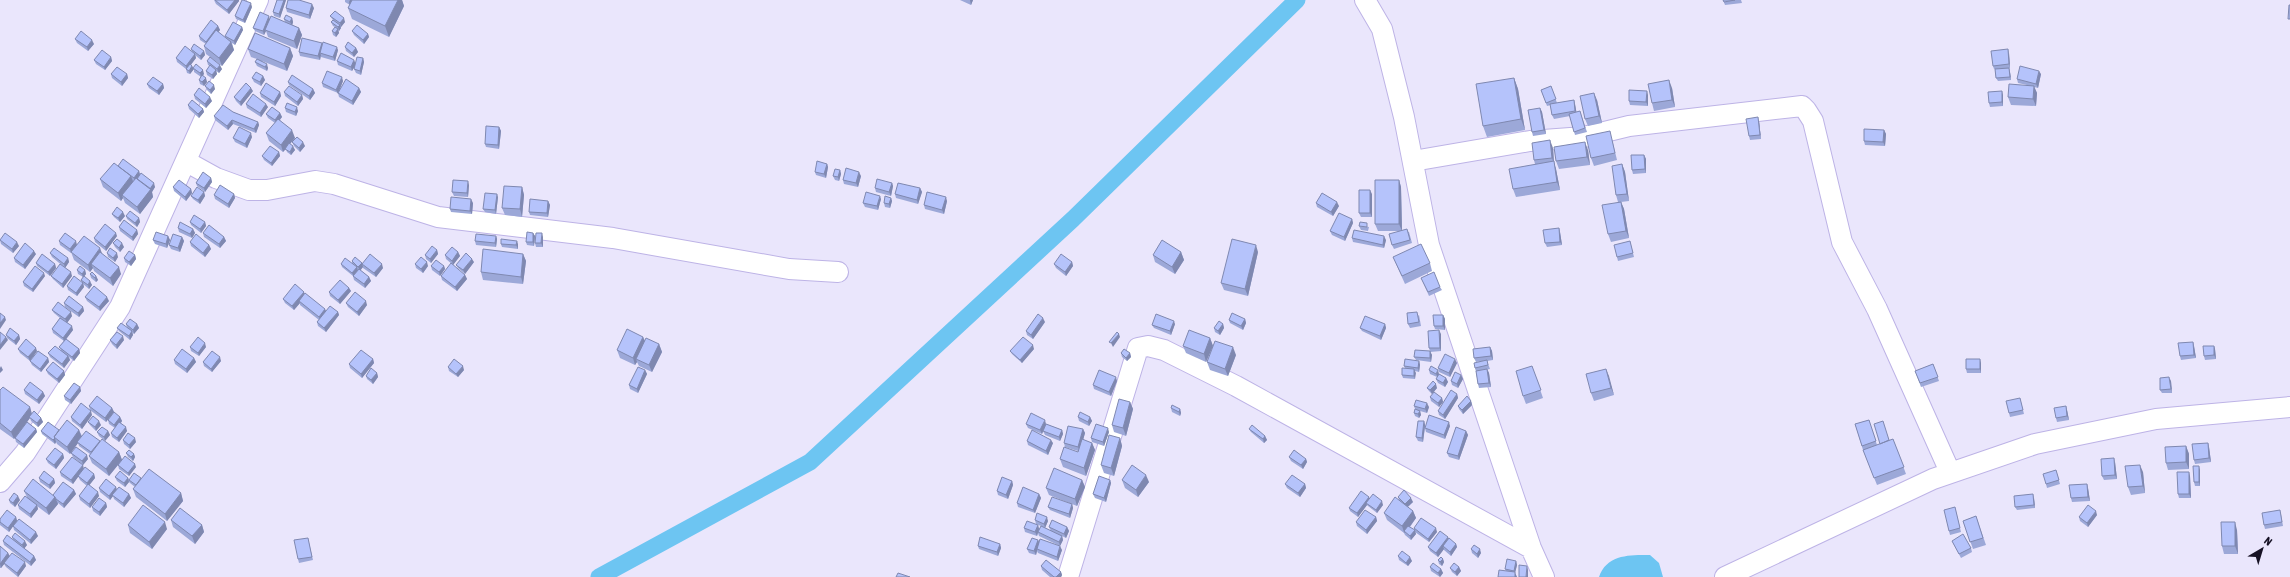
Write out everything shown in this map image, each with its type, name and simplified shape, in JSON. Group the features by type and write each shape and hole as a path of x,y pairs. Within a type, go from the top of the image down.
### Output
{"street":[{"path":"0,482 25,453 120,307 258,0"},
{"path":"1365,0 1382,30 1404,117 1429,245 1530,548 1544,577"},
{"path":"1413,161 1530,141 1584,137 1629,126 1802,106 1813,121 1842,242 1878,309 1950,472"},
{"path":"186,162 216,178 249,190 267,190 315,181 334,184 438,217 613,238 790,269 838,272"},
{"path":"1068,577 1138,348 1148,346 1164,350 1236,386 1530,548"},
{"path":"1725,577 1861,511 1950,472 2035,444 2156,419 2290,408"}],"water":[{"path":"1650,555 1659,563 1663,577 1599,577 1603,569 1613,560 1627,556"}],"building":[{"path":"215,0 235,0 227,10"},
{"path":"242,0 251,3 243,20 235,16"},
{"path":"277,0 284,0 279,14 273,12"},
{"path":"288,0 299,0 312,4 309,15 286,8"},
{"path":"352,0 398,0 385,26 348,8"},
{"path":"1723,0 1735,0 1724,2"},
{"path":"2289,5 2290,19 2288,19"},
{"path":"335,11 344,18 340,23 330,16"},
{"path":"260,12 269,16 263,31 253,28"},
{"path":"286,15 292,18 290,22 284,19"},
{"path":"271,16 299,28 294,41 265,30"},
{"path":"211,20 218,26 206,42 199,36"},
{"path":"333,20 340,25 338,27 331,22"},
{"path":"233,22 242,27 234,41 225,36"},
{"path":"357,25 368,34 363,40 352,31"},
{"path":"335,27 338,29 335,33 332,31"},
{"path":"216,30 231,42 219,58 204,46"},
{"path":"81,31 92,40 87,47 75,39"},
{"path":"255,33 290,48 284,64 248,49"},
{"path":"302,38 322,43 318,56 299,52"},
{"path":"323,42 337,47 333,57 320,53"},
{"path":"348,42 356,48 352,53 345,47"},
{"path":"194,44 204,51 200,56 191,49"},
{"path":"185,46 195,54 186,66 176,58"},
{"path":"2008,49 2009,64 1993,66 1991,51"},
{"path":"102,50 111,57 104,67 94,60"},
{"path":"341,53 354,60 351,67 337,61"},
{"path":"210,57 220,65 217,69 207,61"},
{"path":"357,57 363,58 360,71 354,69"},
{"path":"257,59 267,64 265,67 255,62"},
{"path":"190,64 192,66 189,71 186,69"},
{"path":"196,64 203,70 200,73 193,68"},
{"path":"210,65 216,70 212,75 206,71"},
{"path":"2020,66 2039,71 2036,84 2017,79"},
{"path":"117,67 127,74 121,82 111,74"},
{"path":"2009,68 2010,77 1996,78 1995,69"},
{"path":"327,71 342,77 336,90 322,83"},
{"path":"256,72 263,76 260,82 252,78"},
{"path":"202,75 206,78 202,82 199,80"},
{"path":"292,75 313,89 309,96 288,82"},
{"path":"153,77 163,84 157,91 147,84"},
{"path":"1514,78 1521,119 1483,126 1476,84"},
{"path":"346,79 359,88 352,101 338,93"},
{"path":"1669,80 1672,100 1652,103 1648,84"},
{"path":"209,81 214,85 210,90 205,86"},
{"path":"246,83 251,88 240,102 234,97"},
{"path":"266,83 280,92 274,102 260,93"},
{"path":"2009,84 2034,86 2033,99 2008,97"},
{"path":"289,86 302,95 297,102 284,92"},
{"path":"1551,86 1556,99 1546,103 1541,90"},
{"path":"199,88 210,97 205,104 194,95"},
{"path":"1629,90 1647,91 1646,102 1629,101"},
{"path":"2002,91 2002,102 1989,103 1988,92"},
{"path":"1594,93 1599,116 1585,119 1580,96"},
{"path":"253,94 266,104 260,113 246,104"},
{"path":"192,100 203,109 198,114 188,105"},
{"path":"1574,100 1575,111 1552,115 1550,104"},
{"path":"287,103 297,107 295,112 285,108"},
{"path":"223,105 233,112 258,122 254,129 232,120 227,126 214,116"},
{"path":"272,107 280,113 275,120 266,114"},
{"path":"1540,108 1544,130 1532,132 1528,110"},
{"path":"1580,111 1585,128 1574,132 1569,114"},
{"path":"1758,117 1760,135 1749,136 1746,119"},
{"path":"278,119 292,130 281,145 266,133"},
{"path":"486,126 499,127 498,145 485,144"},
{"path":"239,127 251,133 245,144 233,138"},
{"path":"1864,129 1884,130 1883,142 1864,141"},
{"path":"1610,131 1615,153 1591,158 1586,136"},
{"path":"297,137 303,142 299,148 292,142"},
{"path":"1550,140 1552,158 1534,160 1532,143"},
{"path":"1585,142 1587,157 1556,161 1554,147"},
{"path":"289,143 293,146 290,152 285,149"},
{"path":"270,146 279,152 271,163 262,156"},
{"path":"1631,155 1644,155 1645,169 1632,170"},
{"path":"123,159 139,171 134,178 118,166"},
{"path":"817,161 827,164 824,174 815,172"},
{"path":"1554,161 1557,182 1513,189 1509,169"},
{"path":"114,163 131,176 118,193 100,179"},
{"path":"1622,164 1627,194 1616,195 1612,166"},
{"path":"846,168 859,172 856,183 843,180"},
{"path":"835,169 840,170 838,177 833,176"},
{"path":"203,172 211,178 204,188 196,183"},
{"path":"141,173 154,183 150,189 137,179"},
{"path":"136,178 151,189 137,207 122,195"},
{"path":"877,179 892,183 889,192 875,188"},
{"path":"179,180 191,189 185,197 173,187"},
{"path":"453,180 468,181 467,193 452,192"},
{"path":"1375,180 1399,180 1399,224 1375,224"},
{"path":"898,183 920,188 917,200 895,194"},
{"path":"220,185 234,194 228,204 214,195"},
{"path":"504,186 522,187 520,209 502,208"},
{"path":"197,187 204,192 198,200 191,196"},
{"path":"1359,190 1370,190 1370,213 1359,213"},
{"path":"866,192 880,196 877,206 863,203"},
{"path":"927,192 946,197 942,210 924,205"},
{"path":"485,193 497,194 495,210 483,209"},
{"path":"1322,193 1337,202 1331,212 1316,203"},
{"path":"885,196 891,198 889,204 884,203"},
{"path":"451,197 471,199 470,211 450,209"},
{"path":"530,199 548,201 547,213 529,212"},
{"path":"1621,202 1626,231 1608,234 1602,205"},
{"path":"117,207 123,212 118,218 112,214"},
{"path":"130,211 139,218 135,223 126,216"},
{"path":"1339,213 1352,219 1344,237 1330,231"},
{"path":"194,215 205,222 200,229 190,222"},
{"path":"124,220 137,230 132,237 119,227"},
{"path":"180,222 193,229 190,234 178,228"},
{"path":"1360,222 1367,223 1367,227 1359,226"},
{"path":"105,224 116,233 105,247 94,238"},
{"path":"209,225 224,237 219,244 203,233"},
{"path":"1559,228 1560,242 1545,243 1543,230"},
{"path":"1407,229 1410,240 1392,245 1389,234"},
{"path":"1354,230 1384,236 1383,245 1352,238"},
{"path":"156,232 168,236 166,244 153,240"},
{"path":"527,232 533,233 533,242 526,242"},
{"path":"5,233 17,242 12,249 0,240"},
{"path":"65,233 76,241 70,249 59,241"},
{"path":"536,233 542,233 541,243 535,243"},
{"path":"173,234 182,237 178,248 169,245"},
{"path":"196,234 209,245 203,253 190,242"},
{"path":"476,234 496,236 495,243 475,241"},
{"path":"84,236 100,248 88,265 71,252"},
{"path":"117,239 122,243 119,248 113,243"},
{"path":"501,239 517,241 516,245 501,244"},
{"path":"1232,239 1256,245 1245,289 1221,283"},
{"path":"1162,240 1181,252 1172,267 1153,255"},
{"path":"1630,241 1633,253 1617,257 1614,245"},
{"path":"25,243 34,251 23,265 14,258"},
{"path":"1421,244 1430,263 1402,276 1393,257"},
{"path":"432,246 437,250 430,259 425,255"},
{"path":"452,247 458,252 452,261 445,255"},
{"path":"54,248 68,258 64,264 50,253"},
{"path":"110,248 117,253 113,258 107,253"},
{"path":"483,249 523,254 521,277 481,272"},
{"path":"129,251 135,255 129,262 124,258"},
{"path":"100,252 119,267 110,278 91,264"},
{"path":"466,253 472,259 463,270 456,265"},
{"path":"42,254 55,264 48,272 36,263"},
{"path":"370,254 382,264 374,273 362,264"},
{"path":"1061,254 1072,262 1065,272 1054,264"},
{"path":"355,257 362,263 358,267 352,261"},
{"path":"421,257 427,262 421,269 415,264"},
{"path":"345,258 357,267 352,273 341,264"},
{"path":"436,260 444,266 439,272 431,266"},
{"path":"451,263 465,275 455,287 441,276"},
{"path":"60,264 71,272 62,284 51,276"},
{"path":"35,266 44,273 32,289 23,282"},
{"path":"80,266 85,270 82,274 77,270"},
{"path":"359,269 369,277 364,284 353,276"},
{"path":"92,272 96,276 95,278 90,274"},
{"path":"1434,272 1440,287 1428,292 1421,278"},
{"path":"74,276 83,283 76,293 67,286"},
{"path":"84,276 90,281 88,285 81,280"},
{"path":"340,280 349,288 338,300 329,292"},
{"path":"295,284 304,292 292,306 283,299"},
{"path":"94,286 107,297 99,307 85,297"},
{"path":"355,292 366,301 357,312 346,303"},
{"path":"305,293 325,309 319,317 299,301"},
{"path":"69,296 83,307 78,313 64,303"},
{"path":"58,302 71,312 65,319 52,310"},
{"path":"330,306 338,312 324,328 317,322"},
{"path":"1417,312 1419,322 1408,324 1407,313"},
{"path":"0,313 5,317 0,323"},
{"path":"1232,313 1245,319 1241,326 1229,320"},
{"path":"1038,314 1043,318 1031,335 1026,331"},
{"path":"1156,314 1174,321 1170,331 1152,325"},
{"path":"1433,315 1443,315 1443,326 1434,326"},
{"path":"1365,316 1385,324 1380,336 1360,328"},
{"path":"60,318 72,326 63,338 52,329"},
{"path":"130,319 137,324 133,330 126,324"},
{"path":"1219,321 1223,324 1218,331 1214,328"},
{"path":"121,323 132,331 129,336 117,328"},
{"path":"10,328 19,335 14,341 6,335"},
{"path":"627,329 643,337 633,358 617,350"},
{"path":"1189,330 1210,338 1204,354 1183,346"},
{"path":"1439,330 1440,348 1429,348 1428,331"},
{"path":"0,332 6,337 0,345"},
{"path":"117,332 123,336 116,345 110,340"},
{"path":"1117,332 1119,334 1111,343 1109,342"},
{"path":"198,337 205,343 198,353 190,347"},
{"path":"1023,337 1033,345 1020,360 1010,351"},
{"path":"646,338 659,344 649,365 636,359"},
{"path":"26,339 36,348 28,357 18,349"},
{"path":"66,339 79,349 72,357 59,347"},
{"path":"1215,341 1233,347 1225,369 1207,362"},
{"path":"2193,342 2194,355 2180,356 2178,343"},
{"path":"55,346 68,356 62,364 48,353"},
{"path":"2203,346 2214,346 2214,355 2204,356"},
{"path":"1490,347 1491,356 1474,358 1473,349"},
{"path":"182,349 194,358 186,369 174,360"},
{"path":"1124,349 1130,353 1126,358 1121,353"},
{"path":"361,350 373,359 361,374 349,364"},
{"path":"1415,350 1430,351 1430,358 1414,357"},
{"path":"38,351 48,358 40,369 30,361"},
{"path":"212,351 220,357 211,369 203,362"},
{"path":"1445,354 1455,359 1449,373 1438,368"},
{"path":"454,359 463,366 456,374 448,367"},
{"path":"1405,359 1419,361 1418,368 1404,366"},
{"path":"1966,359 1980,359 1980,369 1966,369"},
{"path":"1487,360 1488,365 1475,368 1474,363"},
{"path":"53,362 64,371 57,379 46,370"},
{"path":"1933,364 1938,377 1920,383 1915,371"},
{"path":"1431,366 1438,370 1436,374 1429,370"},
{"path":"1532,366 1541,390 1523,396 1516,371"},
{"path":"638,367 645,370 637,389 629,385"},
{"path":"371,368 377,373 371,380 366,376"},
{"path":"1402,368 1414,369 1414,376 1402,375"},
{"path":"1487,369 1489,383 1478,384 1476,371"},
{"path":"1606,369 1611,388 1591,393 1586,374"},
{"path":"1099,370 1116,377 1109,392 1093,385"},
{"path":"1455,372 1461,375 1457,384 1451,381"},
{"path":"1439,374 1446,378 1443,383 1436,379"},
{"path":"2169,377 2171,389 2160,390 2160,378"},
{"path":"1433,381 1436,384 1430,390 1427,388"},
{"path":"30,382 43,392 37,400 24,390"},
{"path":"74,383 80,387 70,400 64,396"},
{"path":"3,387 30,407 11,432 0,423 0,390"},
{"path":"1451,390 1457,394 1443,415 1438,411"},
{"path":"1434,392 1442,398 1438,403 1430,397"},
{"path":"97,396 112,408 105,418 89,406"},
{"path":"1467,396 1471,401 1462,410 1458,406"},
{"path":"2020,398 2023,410 2009,413 2006,401"},
{"path":"1119,399 1130,402 1123,428 1112,425"},
{"path":"1416,400 1427,403 1425,409 1414,406"},
{"path":"81,403 91,411 80,425 71,417"},
{"path":"1172,405 1180,409 1179,412 1171,408"},
{"path":"2066,406 2067,416 2056,418 2054,408"},
{"path":"1415,409 1420,411 1418,414 1414,413"},
{"path":"34,411 41,418 37,423 29,417"},
{"path":"114,412 120,417 114,425 108,420"},
{"path":"1080,412 1090,417 1088,422 1078,417"},
{"path":"1031,413 1045,420 1040,430 1026,424"},
{"path":"1429,415 1449,422 1444,435 1425,428"},
{"path":"93,416 99,421 95,427 88,422"},
{"path":"67,420 79,430 67,447 54,437"},
{"path":"1869,420 1876,441 1862,446 1855,424"},
{"path":"1418,421 1424,421 1422,438 1416,437"},
{"path":"1883,421 1889,440 1880,444 1874,424"},
{"path":"27,422 36,429 23,444 15,438"},
{"path":"48,422 59,430 53,440 41,431"},
{"path":"119,422 126,427 117,438 111,433"},
{"path":"1046,424 1062,430 1059,437 1043,431"},
{"path":"1096,424 1108,428 1103,442 1091,438"},
{"path":"1252,425 1265,436 1263,439 1249,429"},
{"path":"1068,426 1083,429 1078,447 1064,443"},
{"path":"102,427 108,431 104,437 97,432"},
{"path":"1456,427 1466,431 1458,456 1447,453"},
{"path":"1032,430 1051,440 1046,451 1027,441"},
{"path":"86,431 100,441 91,452 77,442"},
{"path":"128,433 135,438 129,445 123,440"},
{"path":"1109,435 1120,438 1111,468 1101,465"},
{"path":"102,439 119,452 106,469 89,456"},
{"path":"1082,439 1092,443 1084,468 1060,459 1064,447 1078,452"},
{"path":"1893,439 1904,467 1874,478 1863,450"},
{"path":"2208,443 2209,458 2194,460 2192,444"},
{"path":"2186,446 2186,462 2166,463 2165,447"},
{"path":"76,447 87,455 82,461 71,453"},
{"path":"55,448 63,454 54,465 46,459"},
{"path":"129,450 134,454 131,457 126,453"},
{"path":"1294,450 1306,459 1301,465 1289,457"},
{"path":"125,456 135,464 128,473 118,465"},
{"path":"72,457 83,465 71,480 60,472"},
{"path":"2114,458 2115,475 2102,476 2101,459"},
{"path":"1132,465 1146,475 1136,490 1122,480"},
{"path":"2140,465 2143,486 2128,487 2125,466"},
{"path":"2193,466 2199,466 2199,482 2194,482"},
{"path":"85,467 94,474 87,483 78,476"},
{"path":"1054,468 1082,480 1075,499 1046,488"},
{"path":"149,469 181,493 165,514 133,489"},
{"path":"2056,470 2059,480 2046,484 2043,474"},
{"path":"44,471 54,479 49,485 39,478"},
{"path":"120,471 128,478 124,483 115,477"},
{"path":"2177,472 2189,472 2189,494 2178,494"},
{"path":"134,473 141,478 136,485 129,480"},
{"path":"1292,475 1305,484 1298,493 1285,484"},
{"path":"1099,476 1110,480 1104,498 1093,494"},
{"path":"1002,477 1012,481 1006,495 997,491"},
{"path":"33,479 55,497 46,508 24,491"},
{"path":"106,479 116,487 109,496 99,488"},
{"path":"63,482 74,490 63,504 53,495"},
{"path":"88,484 98,492 89,504 79,496"},
{"path":"2087,484 2088,497 2071,498 2069,485"},
{"path":"119,487 129,494 123,503 112,495"},
{"path":"1023,487 1039,494 1033,510 1017,503"},
{"path":"1404,490 1411,498 1405,504 1398,497"},
{"path":"1361,491 1369,497 1357,513 1349,508"},
{"path":"14,493 18,496 13,503 9,500"},
{"path":"1373,494 1382,501 1376,510 1366,503"},
{"path":"2033,494 2034,505 2015,507 2014,496"},
{"path":"25,496 37,505 30,514 18,505"},
{"path":"1052,497 1072,504 1069,514 1048,507"},
{"path":"1395,497 1413,511 1402,526 1384,513"},
{"path":"99,498 106,503 99,512 92,507"},
{"path":"143,505 165,522 149,542 128,525"},
{"path":"2088,505 2096,511 2087,523 2079,517"},
{"path":"1955,507 1960,528 1949,531 1944,510"},
{"path":"180,508 202,525 192,536 171,520"},
{"path":"7,510 16,517 8,528 0,522 0,519"},
{"path":"1365,510 1376,517 1366,530 1356,522"},
{"path":"2280,510 2282,522 2264,525 2262,513"},
{"path":"1037,513 1047,517 1044,524 1035,520"},
{"path":"1976,516 1983,538 1970,542 1963,521"},
{"path":"1421,518 1436,528 1428,539 1414,528"},
{"path":"19,519 36,532 30,540 13,526"},
{"path":"1052,520 1067,527 1064,534 1049,527"},
{"path":"1027,521 1038,525 1035,532 1024,528"},
{"path":"2221,522 2235,522 2235,546 2222,546"},
{"path":"1041,526 1062,536 1059,542 1038,532"},
{"path":"1408,526 1415,530 1410,536 1404,531"},
{"path":"1440,531 1448,537 1436,553 1428,547"},
{"path":"15,533 25,541 22,545 12,537"},
{"path":"1963,534 1971,548 1959,554 1952,541"},
{"path":"7,535 34,556 30,562 3,541"},
{"path":"980,537 1000,544 997,552 978,546"},
{"path":"308,538 312,557 298,559 294,540"},
{"path":"1032,538 1038,540 1034,551 1027,549"},
{"path":"1449,538 1456,544 1450,552 1443,546"},
{"path":"1040,539 1060,546 1057,557 1037,549"},
{"path":"1474,545 1480,549 1477,554 1471,549"},
{"path":"0,546 8,553 0,564"},
{"path":"1402,551 1410,557 1406,563 1398,556"},
{"path":"12,553 25,562 17,573 4,563"},
{"path":"1441,557 1443,559 1440,562 1438,560"},
{"path":"1507,559 1516,561 1514,571 1505,569"},
{"path":"1046,560 1061,572 1056,577 1041,566"},
{"path":"1433,563 1441,569 1438,573 1430,567"},
{"path":"1454,563 1459,567 1455,572 1450,568"},
{"path":"1519,565 1527,566 1526,577 1519,577"},
{"path":"1499,570 1515,572 1515,577 1498,577"},
{"path":"898,573 910,577 896,577"}],"waterway":[{"path":"599,577 810,462 1073,219 1297,0"}]}
